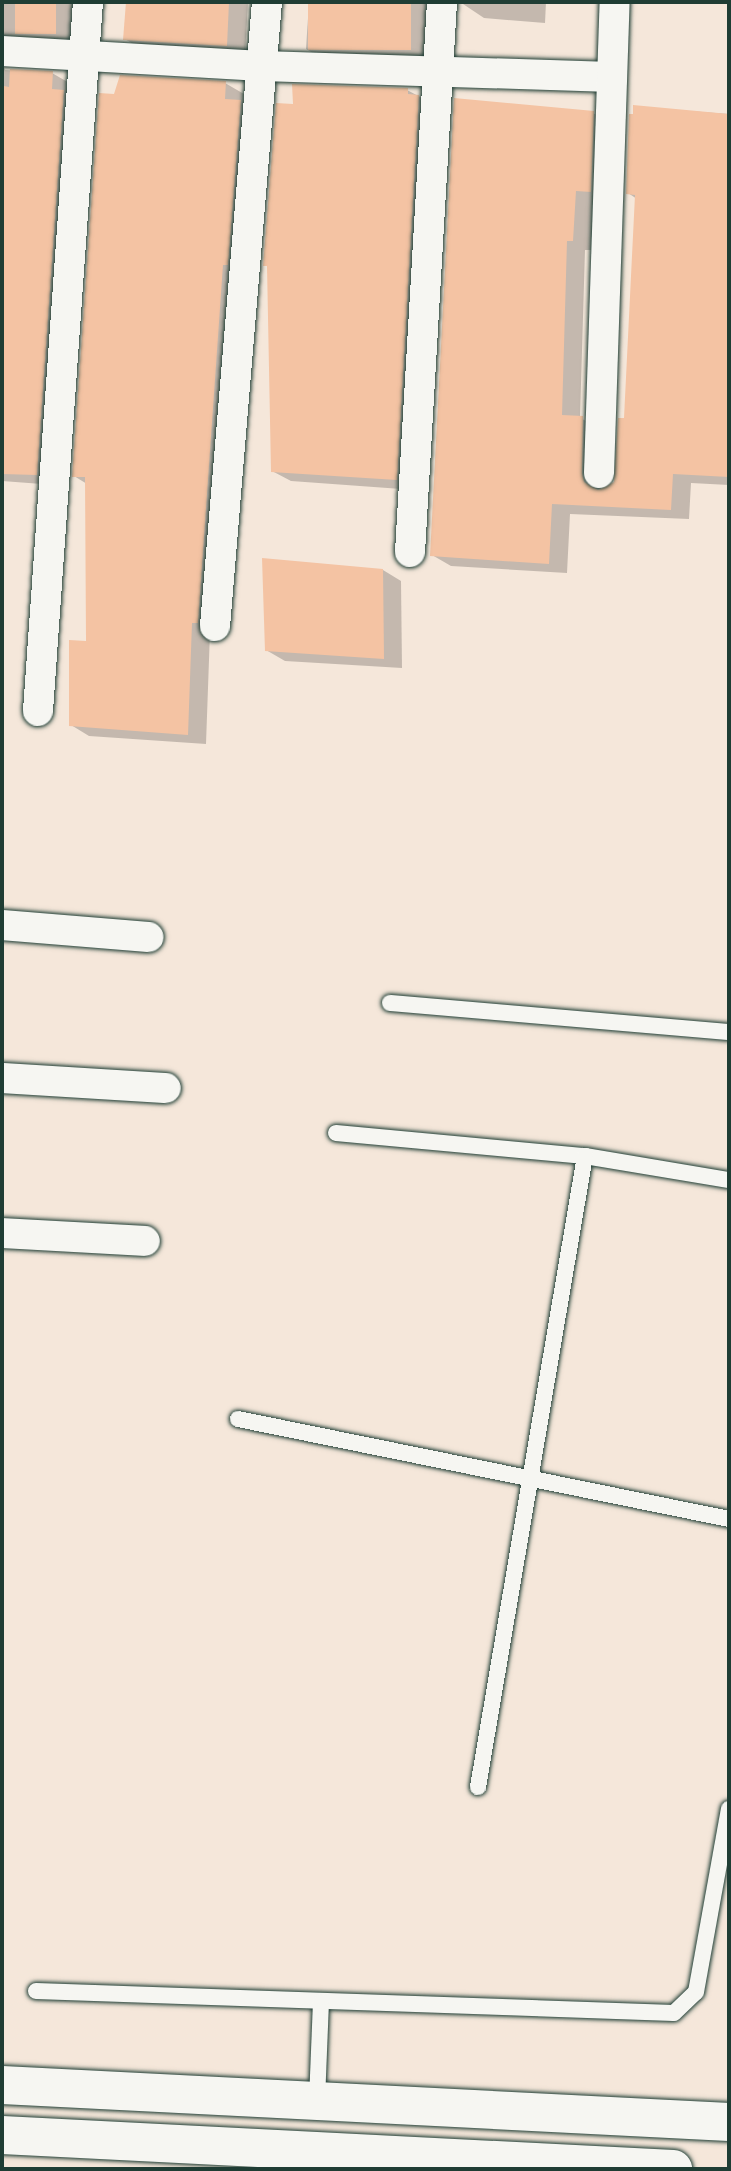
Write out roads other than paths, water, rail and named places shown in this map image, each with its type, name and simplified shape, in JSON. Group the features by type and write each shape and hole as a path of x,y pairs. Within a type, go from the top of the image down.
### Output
{"street":[{"path":"38,711 88,2"},
{"path":"215,626 267,2"},
{"path":"410,552 443,2"},
{"path":"598,473 615,2"},
{"path":"2,51 262,66 612,77"},
{"path":"2,925 149,937"},
{"path":"2,1078 166,1088"},
{"path":"2,1233 145,1241"},
{"path":"2,2085 729,2122"},
{"path":"2,2135 673,2169"}],"lane":[{"path":"390,1003 729,1032"},
{"path":"336,1133 585,1157 729,1180"},
{"path":"478,1787 528,1478 585,1157"},
{"path":"237,1419 729,1519"},
{"path":"36,1991 674,2013 696,1992 729,1809"},
{"path":"317,2101 321,2002"}]}
